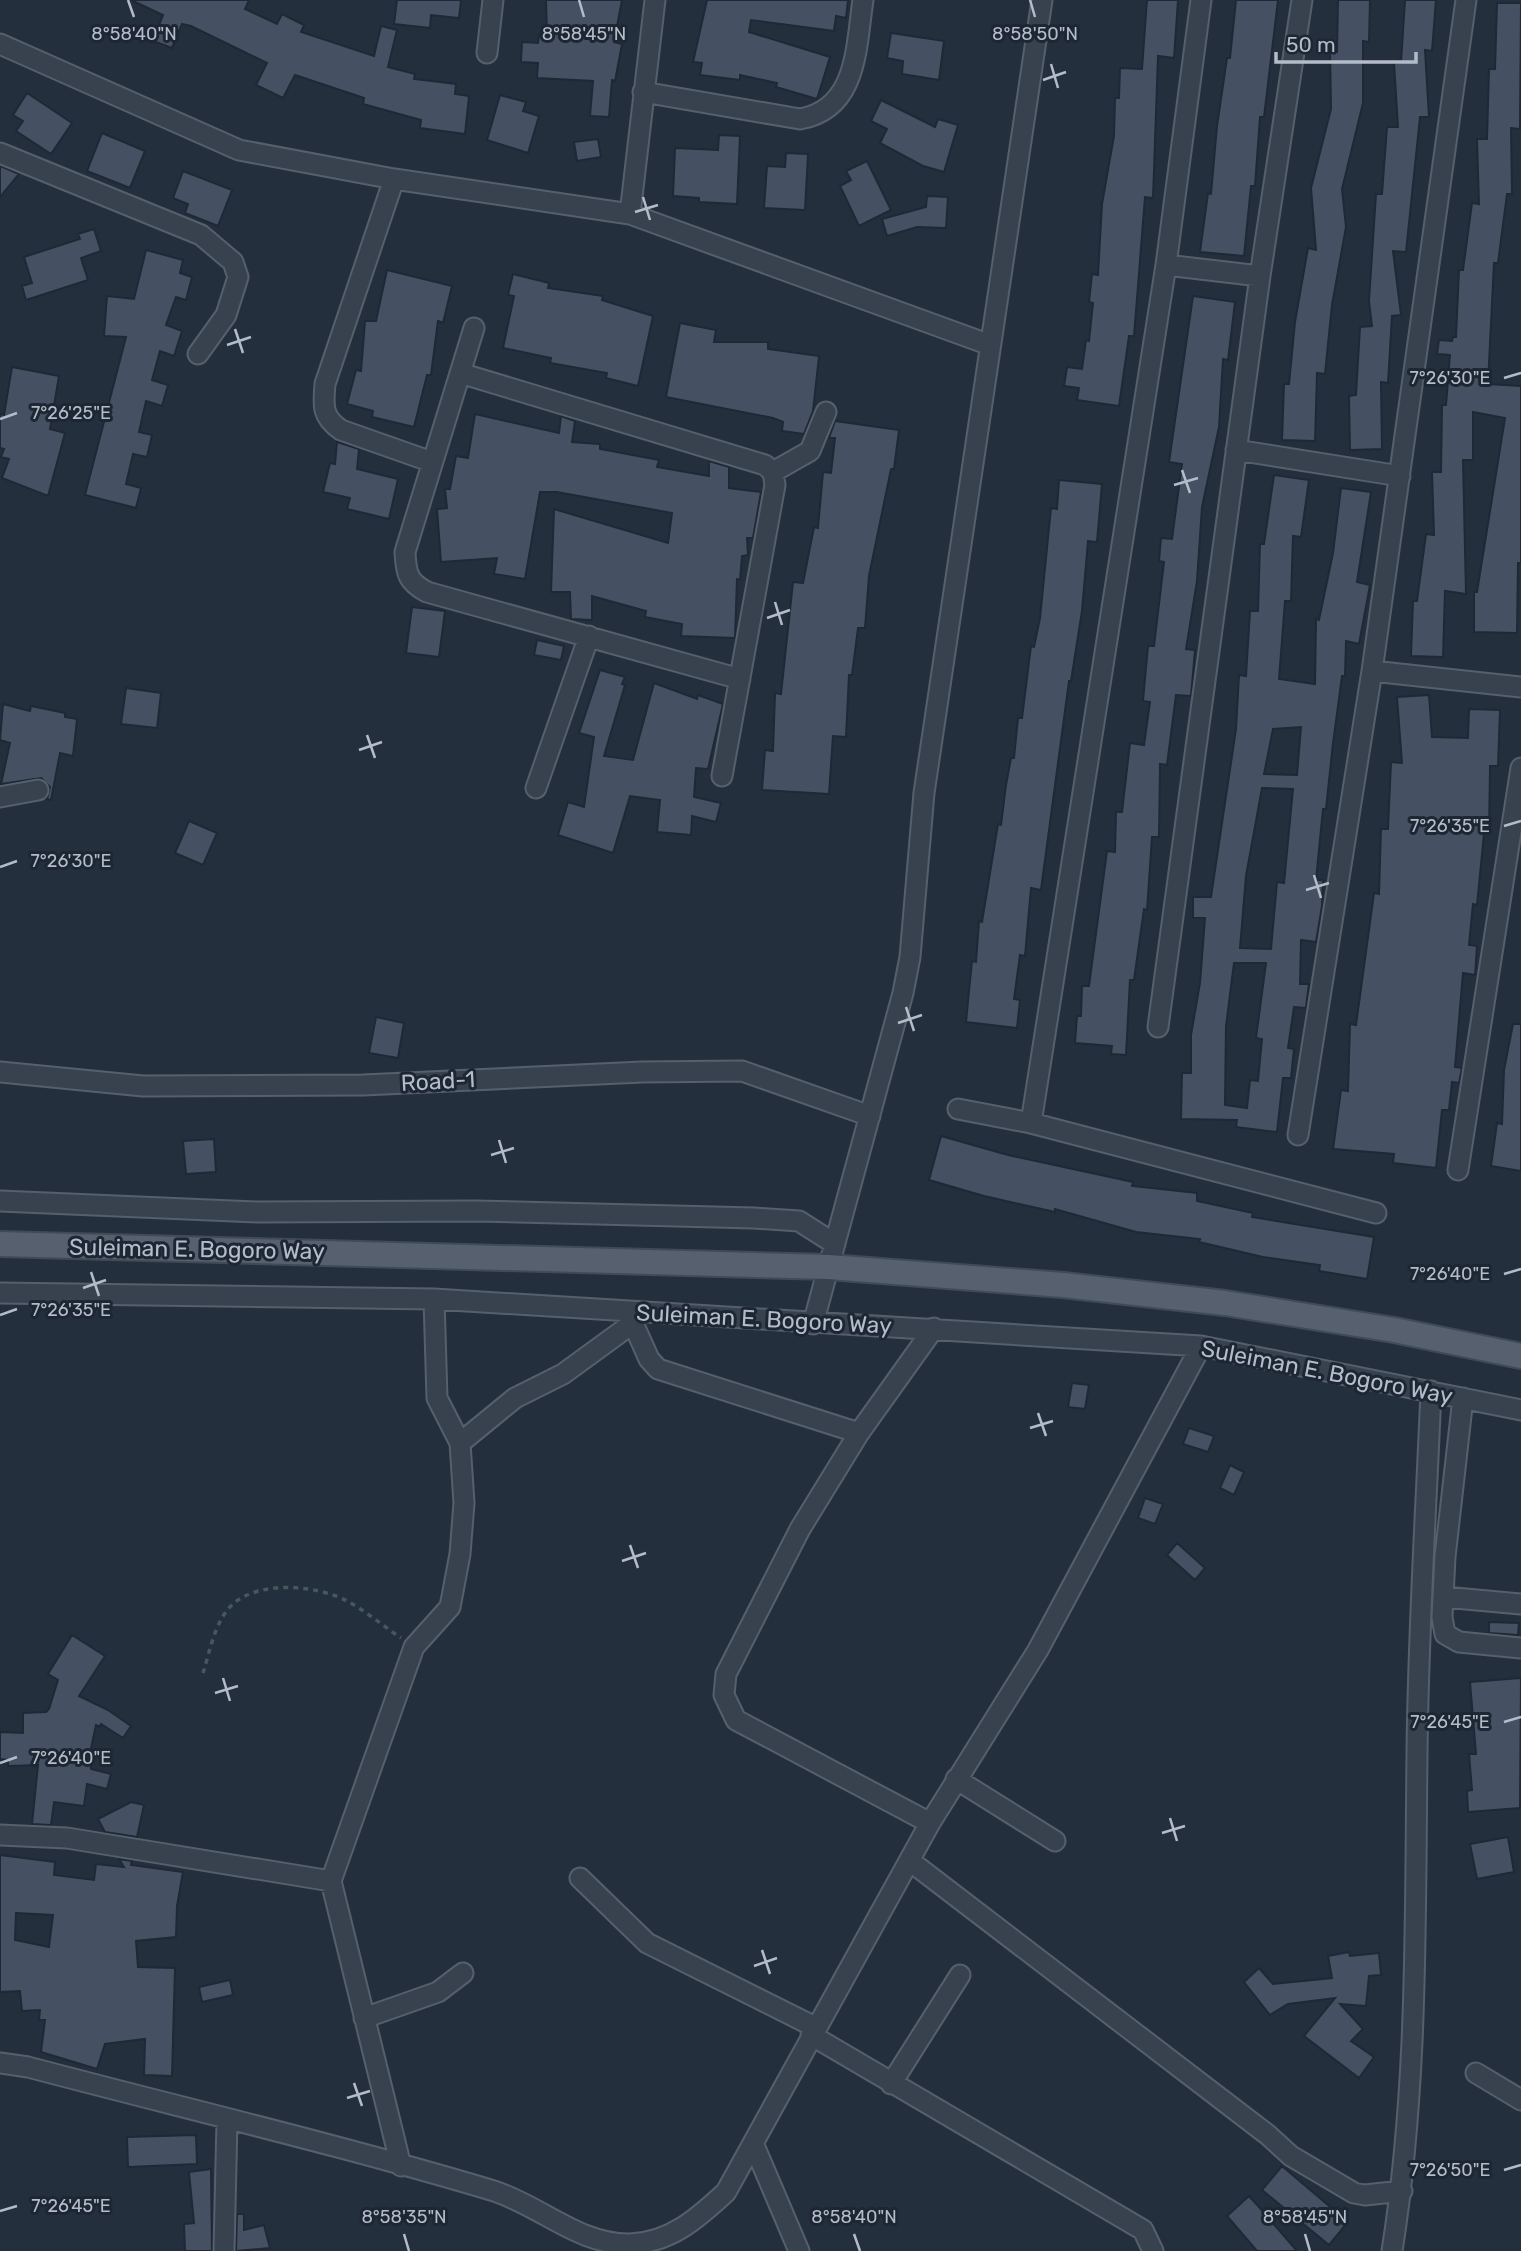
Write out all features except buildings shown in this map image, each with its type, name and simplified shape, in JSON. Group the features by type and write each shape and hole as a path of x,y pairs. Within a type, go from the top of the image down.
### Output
{"main road":[{"name":"Suleiman E. Bogoro Way","path":"0,1244 832,1255 1225,1303 1394,1330 1521,1356"}],"street":[{"path":"487,53 493,0"},
{"path":"630,214 654,0"},
{"path":"643,92 800,119 812,117 831,106 849,81 863,0"},
{"path":"813,1324 910,957 924,793 1042,0"},
{"path":"1031,1123 1166,265 1201,0"},
{"path":"1158,1027 1260,276 1303,0"},
{"path":"1298,1135 1372,671 1466,0"},
{"path":"0,44 239,150 394,179 630,214 990,345"},
{"path":"0,153 201,236 233,262 238,277 226,315 198,354"},
{"path":"394,179 325,384 323,410 330,423 341,430 432,463"},
{"path":"1166,265 1260,276"},
{"path":"474,328 405,552 405,574 413,584 427,592 740,679"},
{"path":"460,373 765,465 773,472 775,485 722,776"},
{"path":"773,472 810,451 825,412"},
{"path":"1236,450 1400,476"},
{"path":"536,788 589,636"},
{"path":"1372,671 1521,687"},
{"path":"1458,1170 1521,768"},
{"path":"0,797 38,790"},
{"name":"Road-1","path":"0,1072 143,1086 363,1085 742,1071 870,1116"},
{"path":"958,1109 1031,1123 1376,1213"},
{"path":"0,1201 258,1212 476,1211 754,1218 800,1221 832,1255"},
{"name":"Suleiman E. Bogoro Way","path":"0,1293 434,1299 630,1317 934,1328 1201,1346 1521,1410"},
{"path":"401,2166 331,1881 414,1647 450,1607 460,1554 464,1503 460,1443 437,1398 434,1299"},
{"path":"460,1443 515,1398 563,1374 630,1317 649,1359 658,1369 859,1433"},
{"path":"930,1824 736,1720 724,1695 726,1674 800,1529 859,1433 934,1328"},
{"path":"0,2063 28,2067 506,2195 592,2246 631,2244 657,2239 684,2228 726,2192 930,1824 1038,1650 1201,1346"},
{"path":"1392,2251 1402,2191 1417,1946 1417,1754 1431,1391"},
{"path":"1462,1398 1452,1478 1442,1618 1445,1634 1459,1642 1521,1648"},
{"path":"1444,1597 1521,1604"},
{"path":"956,1779 1055,1841"},
{"path":"0,1835 67,1838 331,1881"},
{"path":"910,1861 1303,2164 1354,2193 1365,2195 1402,2191"},
{"path":"580,1878 648,1943 813,2031 891,2084 1143,2230 1153,2251"},
{"path":"364,2018 438,1992 463,1973"},
{"path":"891,2084 960,1975"},
{"path":"1476,2073 1521,2100"},
{"path":"224,2251 227,2120"},
{"path":"753,2143 799,2251"}],"path":[{"path":"203,1673 220,1621 233,1604 250,1594 279,1588 331,1594 348,1601 414,1647"}]}
